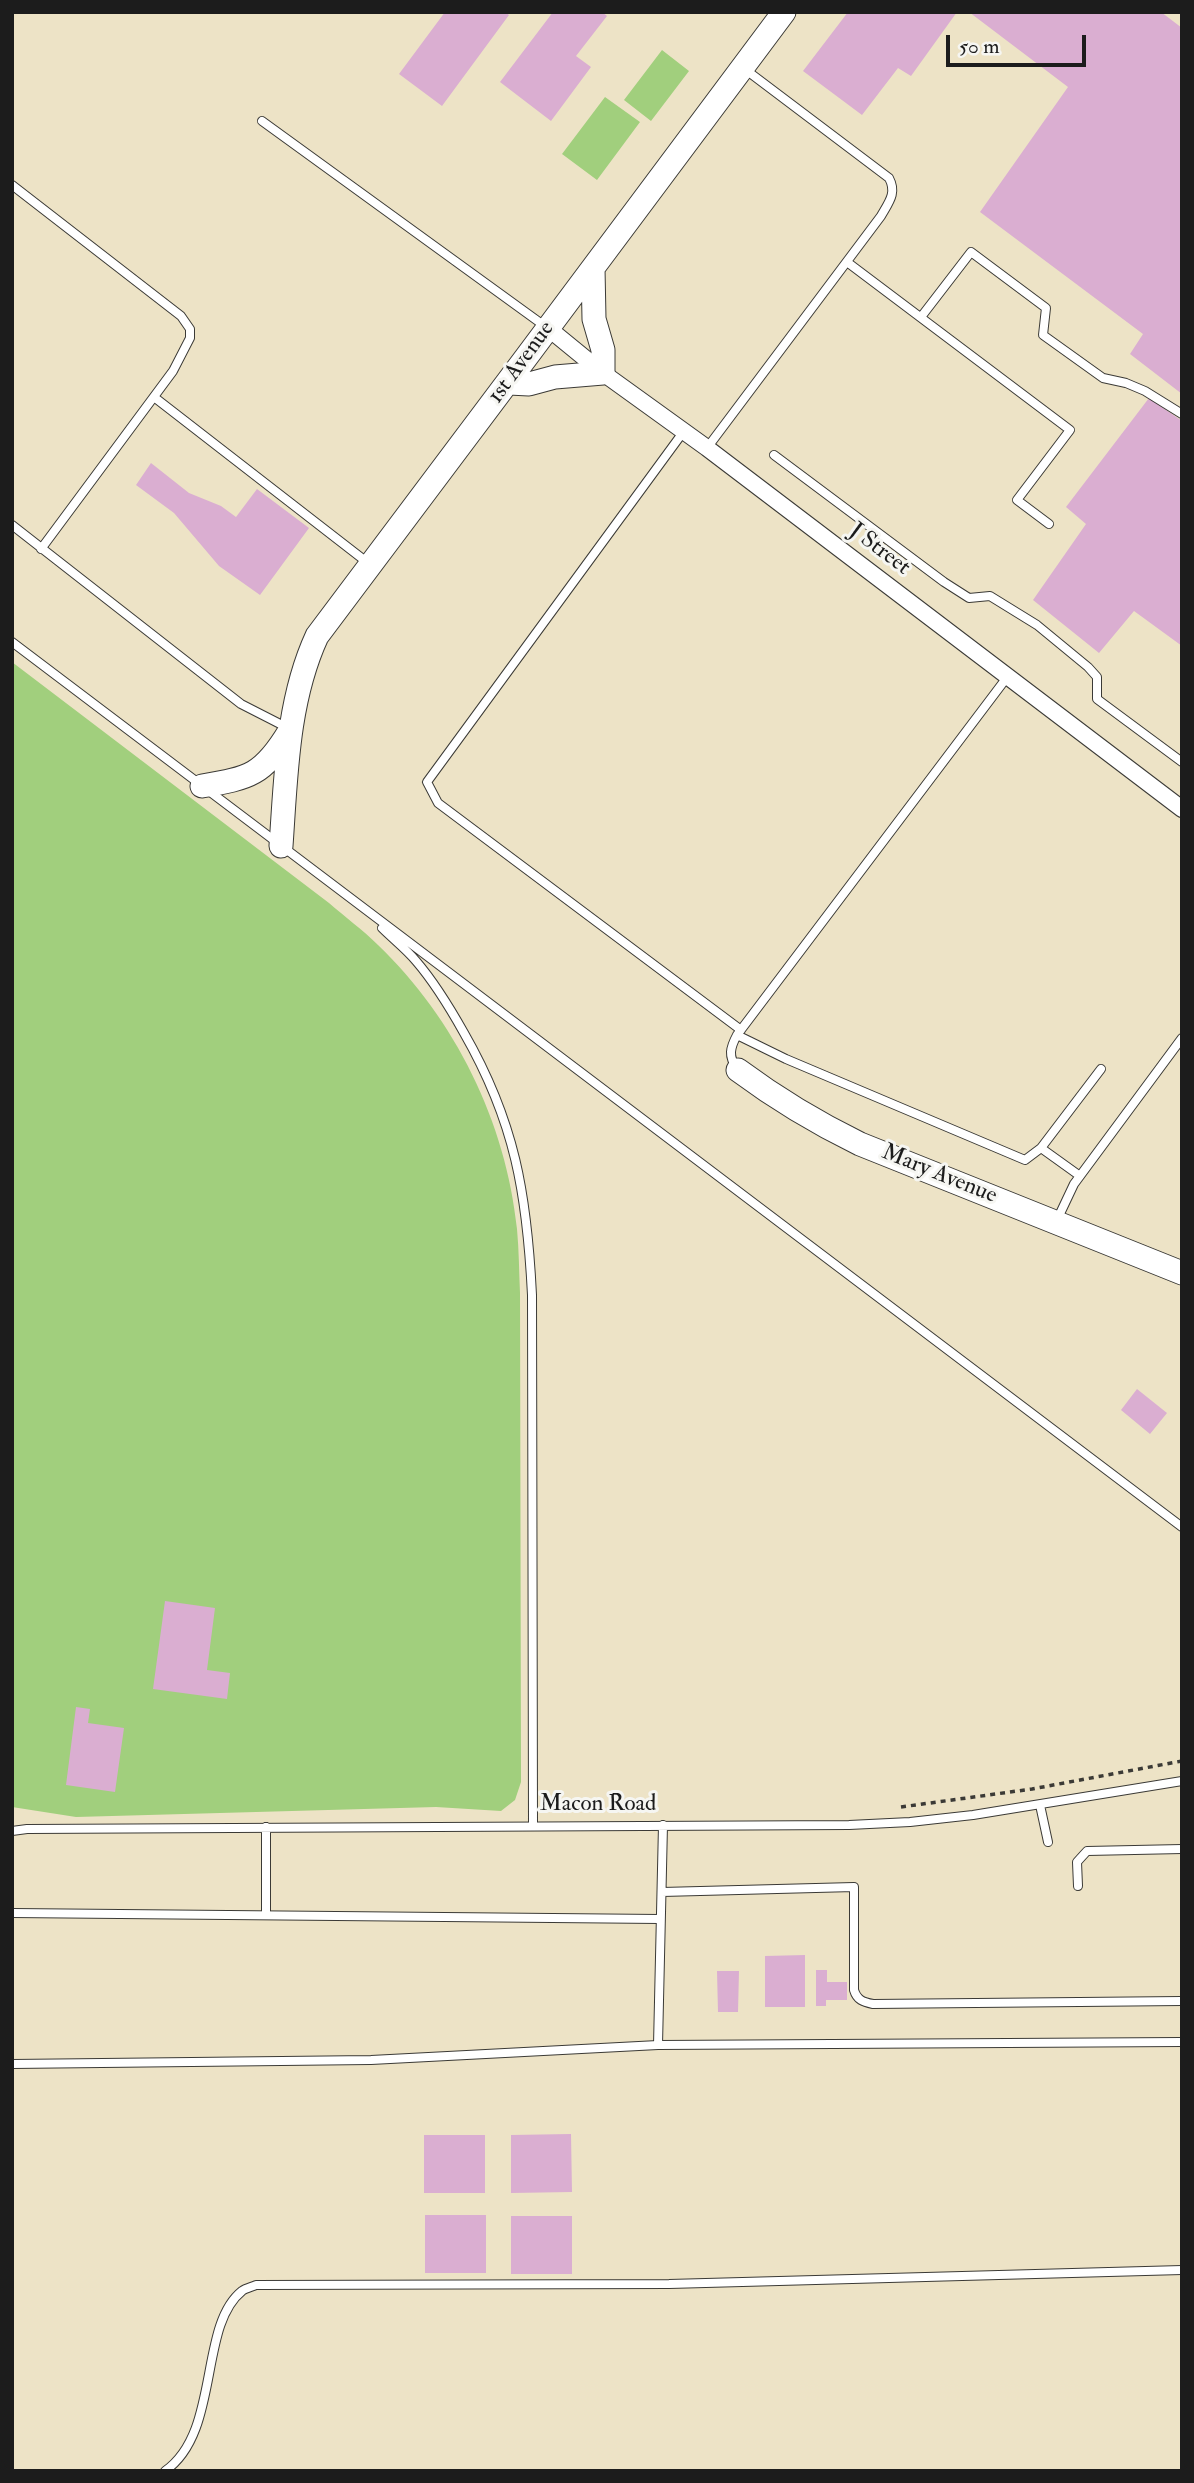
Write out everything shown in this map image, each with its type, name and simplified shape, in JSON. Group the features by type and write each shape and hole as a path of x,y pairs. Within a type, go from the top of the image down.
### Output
{"street":[{"name":"1st Avenue","path":"281,846 290,729 305,661 317,636 509,383 784,12"},
{"path":"509,383 529,384 555,377 603,373 603,350 594,319 593,268"},
{"name":"J Street","path":"548,328 603,373 707,448 1182,808"},
{"name":"1st Avenue","path":"202,786 231,781 260,769 269,763 290,729"},
{"name":"Mary Avenue","path":"738,1070 821,1125 860,1144 1182,1273"},
{"name":"Mary Avenue","path":"1149,1261 1182,1288"}],"lane":[{"path":"707,448 881,216 892,195 893,187 889,178 743,68"},
{"path":"262,121 548,328"},
{"path":"12,185 181,316 190,329 190,338 173,371 41,549"},
{"path":"921,317 971,252 1046,308 1043,335 1103,378 1145,391 1182,414"},
{"path":"847,262 1070,430 1017,500 1049,524"},
{"path":"154,397 371,565"},
{"path":"684,431 427,782 438,803 739,1033 786,1059 1025,1160 1041,1148 1101,1069"},
{"path":"774,455 944,582 970,598 990,596 1037,625 1097,677 1097,699 1182,762"},
{"path":"12,525 241,704 290,729"},
{"path":"12,642 1182,1527"},
{"path":"738,1070 731,1060 730,1048 739,1033 1008,676"},
{"path":"358,904 416,962 447,1003 494,1089 510,1136 521,1182 529,1233 532,1295 533,1825"},
{"path":"1056,1222 1080,1176 1182,1038"},
{"path":"1041,1148 1080,1176"},
{"name":"Macon Road","path":"12,1831 533,1825 849,1825 910,1822 1040,1805 1182,1781"},
{"path":"1040,1805 1048,1842"},
{"path":"658,2045 663,1825"},
{"path":"266,1827 266,1915"},
{"path":"1078,1886 1077,1863 1087,1851 1182,1849"},
{"path":"662,1892 854,1887 854,1990 856,1997 863,2002 1182,2001"},
{"path":"12,1913 660,1919"},
{"path":"12,2064 371,2060 658,2045 1182,2042"},
{"path":"165,2471 183,2453 198,2421 220,2328 229,2306 243,2290 256,2285 669,2284 1182,2270"}],"path":[{"path":"901,1807 1032,1789 1182,1762"}],"green space":[{"path":"662,50 689,71 651,121 624,100"},
{"path":"605,97 640,122 597,180 562,154"},
{"path":"12,662 329,903 372,939 406,974 431,1006 453,1039 488,1112 511,1189 517,1229 520,1293 521,1782 515,1800 501,1811 436,1807 76,1817 12,1807"}],"building":[{"path":"445,12 505,12 509,15 442,106 399,74"},
{"path":"553,12 602,12 607,16 576,56 591,67 551,121 500,82"},
{"path":"848,12 957,12 911,76 898,68 862,115 803,71"},
{"path":"969,12 1161,12 1182,28 1182,394 1130,354 1143,334 980,212 1068,87"},
{"path":"1149,398 1182,421 1182,646 1134,611 1099,653 1033,600 1086,524 1066,507"},
{"path":"151,463 189,493 221,506 236,517 257,489 309,528 260,595 219,566 174,513 136,485"},
{"path":"1137,1389 1167,1413 1150,1434 1121,1410"},
{"path":"165,1601 215,1608 207,1670 230,1673 227,1699 153,1689"},
{"path":"76,1707 90,1709 88,1723 124,1728 115,1792 66,1785"},
{"path":"805,1955 805,2007 765,2007 765,1956"},
{"path":"816,1970 827,1970 827,1982 847,1982 847,2000 826,2000 826,2006 816,2006"},
{"path":"717,1971 739,1971 738,2012 718,2012"},
{"path":"571,2134 572,2192 511,2193 511,2135"},
{"path":"424,2135 485,2135 485,2193 424,2193"},
{"path":"425,2215 486,2215 486,2273 425,2273"},
{"path":"511,2216 572,2216 572,2274 511,2274"}]}
